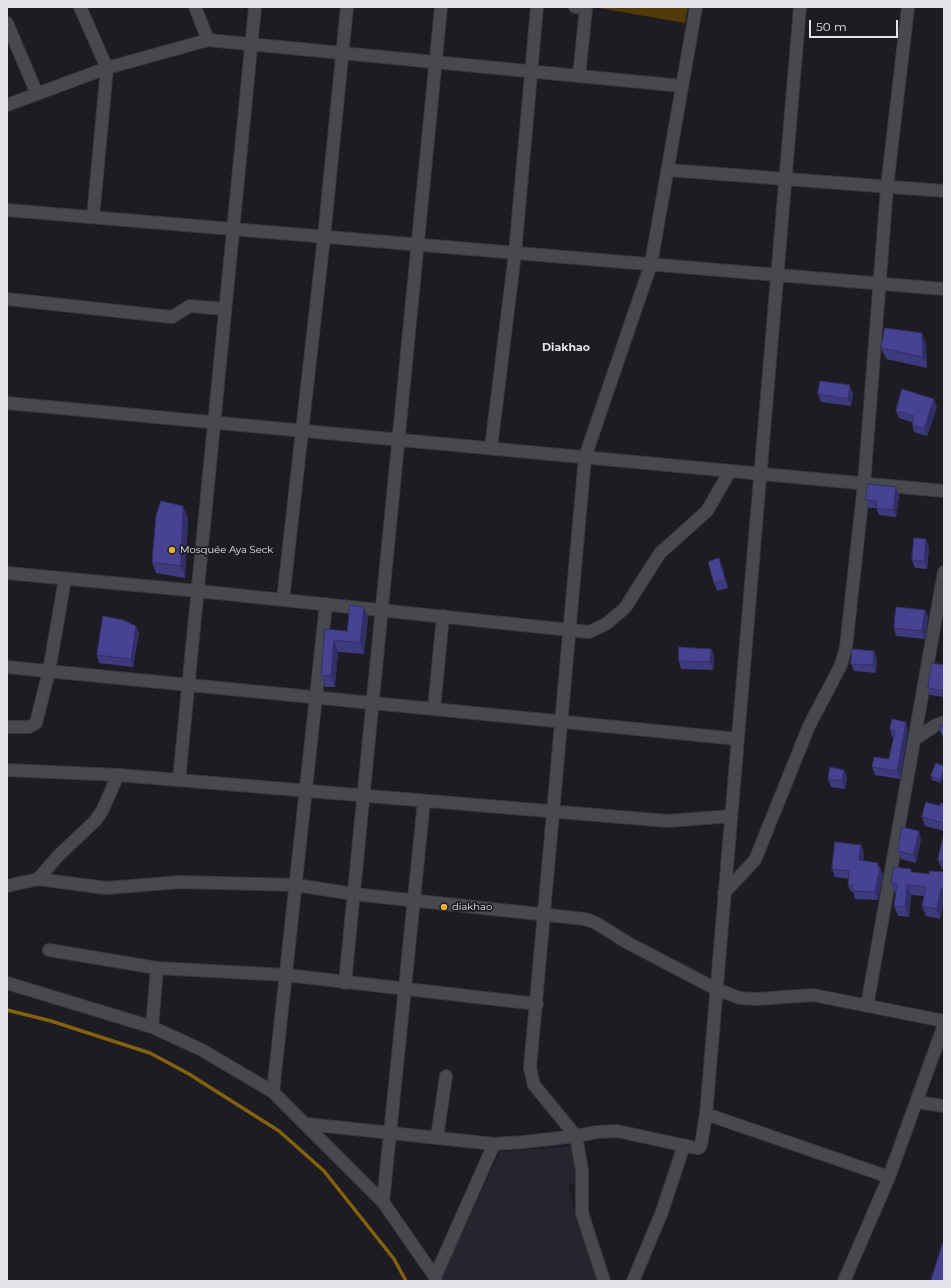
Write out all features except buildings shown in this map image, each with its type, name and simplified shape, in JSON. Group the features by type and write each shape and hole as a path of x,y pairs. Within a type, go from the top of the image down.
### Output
{"street":[{"path":"80,7 107,68 93,217"},
{"path":"195,7 208,40"},
{"path":"179,780 255,7"},
{"path":"283,600 324,237 347,7"},
{"path":"345,983 441,7"},
{"path":"491,448 515,253 537,7"},
{"path":"579,76 583,7"},
{"path":"604,1281 582,1213 582,1171 576,1136 534,1084 530,1068 585,457 650,264 696,7"},
{"path":"307,1124 494,1144 617,1131 699,1148 706,1114 800,7"},
{"path":"724,893 755,860 809,726 842,665 850,629 864,484 887,187 908,7"},
{"path":"7,23 37,94"},
{"path":"7,105 107,68 208,40 682,86"},
{"path":"668,170 944,191"},
{"path":"7,210 944,289"},
{"path":"7,299 172,317 190,306 225,309"},
{"path":"7,403 944,491"},
{"path":"7,573 198,590 589,632 606,624 624,608 660,553 707,511 730,471"},
{"path":"867,1006 944,572"},
{"path":"7,726 30,727 36,723 49,671 64,579"},
{"path":"273,1092 326,604"},
{"path":"434,709 443,616"},
{"path":"7,667 738,739"},
{"path":"915,739 936,725 944,722"},
{"path":"7,770 118,775 668,821 732,816"},
{"path":"38,878 59,855 95,821 102,810 118,775"},
{"path":"383,1202 424,801"},
{"path":"7,886 38,878 106,888 180,882 296,885 354,894 585,919 596,923 628,943 716,989 740,998 756,999 813,995 944,1021"},
{"path":"49,950 157,968 286,975 536,1004"},
{"path":"152,1026 157,968"},
{"path":"7,983 152,1026 202,1050 273,1092 307,1124 383,1202 435,1279"},
{"path":"844,1281 889,1178 943,1033"},
{"path":"437,1137 446,1076"},
{"path":"917,1102 944,1106"},
{"path":"706,1114 889,1178"},
{"path":"435,1279 494,1144"},
{"path":"633,1281 662,1212 684,1145"}],"shaded area":[{"path":"599,7 688,7 685,23"},
{"path":"572,1146 579,1182 568,1185 596,1281 443,1281 441,1277 500,1152"}],"waterway":[{"path":"7,1010 51,1021 150,1053 189,1074 279,1131 324,1171 394,1259 406,1281"}],"place":[{"name":"Mosquée Aya Seck","path":"172,550"},
{"name":"diakhao","path":"444,907"}],"district":[{"name":"Diakhao","path":"566,348"}]}
